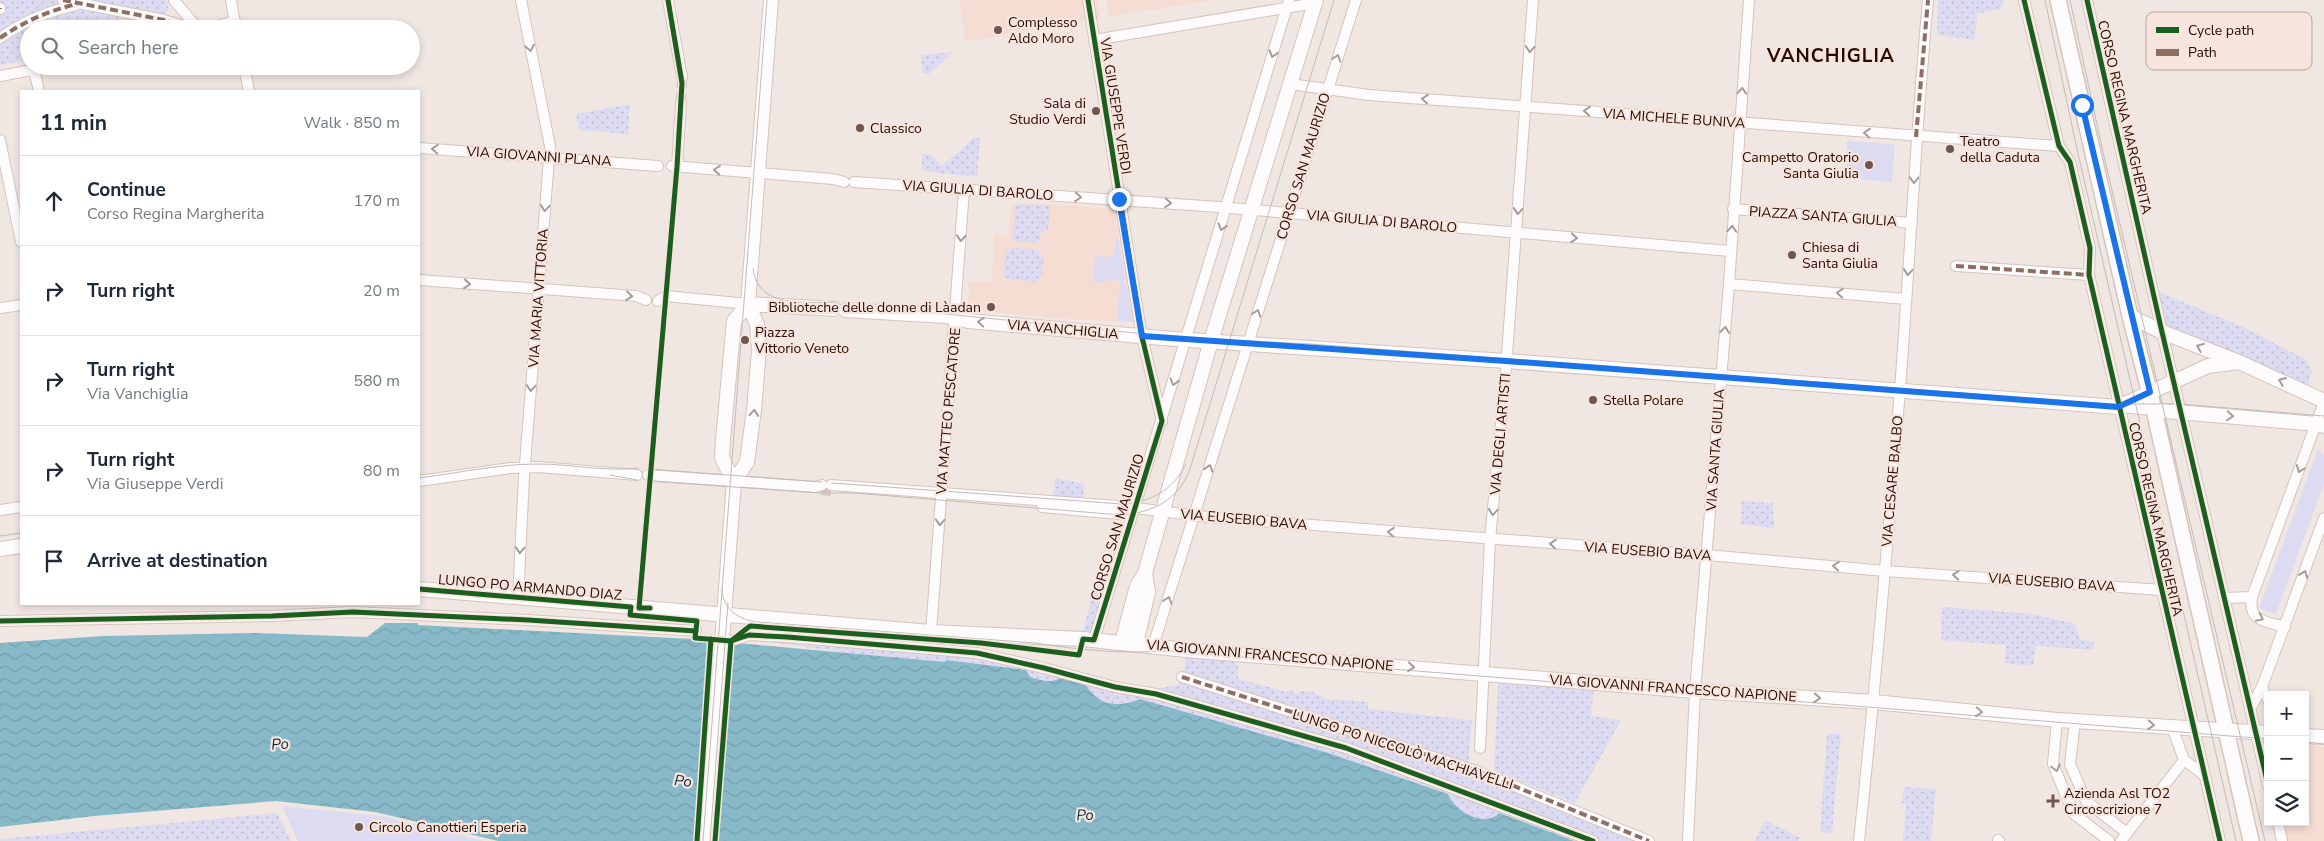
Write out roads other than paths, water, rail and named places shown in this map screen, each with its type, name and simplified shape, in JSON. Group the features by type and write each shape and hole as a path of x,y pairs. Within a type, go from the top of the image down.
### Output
{"main road":[{"name":"CORSO REGINA MARGHERITA","path":"2058,0 2130,316 2150,392 2251,841"}],"street":[{"path":"63,0 164,20"},
{"path":"174,0 191,20"},
{"path":"231,0 234,20"},
{"name":"VIA MARIA VITTORIA","path":"518,598 525,467 550,146 521,0"},
{"path":"668,0 682,77"},
{"path":"707,841 726,641 724,614 734,482 747,462 759,350 757,324 748,304 771,0"},
{"path":"770,16 777,0"},
{"name":"VIA GIUSEPPE VERDI","path":"1088,0 1142,336 1162,421"},
{"name":"CORSO SAN MAURIZIO","path":"1153,646 1196,515 1247,343 1356,0"},
{"name":"VIA DEGLI ARTISTI","path":"1480,748 1482,673 1490,540 1506,361 1533,0"},
{"name":"VIA SANTA GIULIA","path":"1688,841 1695,691 1720,377 1730,284 1730,251 1749,0"},
{"name":"VIA CESARE BALBO","path":"1859,841 1874,702 1900,391 1916,136 1928,0"},
{"name":"CORSO REGINA MARGHERITA","path":"2024,0 2059,146 2070,162 2088,238 2090,248 2089,275 2118,407 2220,841"},
{"name":"CORSO REGINA MARGHERITA","path":"2087,0 2250,709 2262,732 2264,751"},
{"path":"1094,40 1288,4 1315,1 1211,341 1145,573 1137,586 1122,642"},
{"path":"30,20 47,12 78,4"},
{"name":"CORSO SAN MAURIZIO","path":"1094,640 1228,208 1288,4"},
{"path":"0,38 20,25"},
{"path":"0,76 20,72"},
{"path":"35,75 39,90"},
{"path":"246,75 249,90"},
{"name":"VIA MICHELE BUNIVA","path":"1290,84 1326,90 2059,146"},
{"path":"681,103 675,167 757,174"},
{"path":"0,140 18,208 20,231"},
{"name":"VIA GIOVANNI PLANA","path":"420,148 658,166"},
{"name":"VIA GIULIA DI BAROLO","path":"757,174 1289,212 1730,251"},
{"name":"VIA MATTEO PESCATORE","path":"931,632 956,319 964,190"},
{"name":"PIAZZA SANTA GIULIA","path":"1733,209 1912,223"},
{"path":"1956,266 2089,275"},
{"path":"420,280 636,296 646,300"},
{"path":"1730,284 1906,299"},
{"path":"662,298 748,304"},
{"path":"734,482 722,458 730,346 734,321 748,304"},
{"name":"VIA VANCHIGLIA","path":"748,304 945,316 956,319 1186,340 1506,361 2118,407"},
{"path":"0,308 20,305"},
{"path":"2130,316 2162,332 2239,362 2324,401 2322,425 2252,597 2251,613 2254,617 2284,627"},
{"path":"2118,407 2208,366 2239,362"},
{"path":"2118,407 2322,425"},
{"path":"420,481 525,467 637,475"},
{"path":"649,475 734,482"},
{"name":"VIA EUSEBIO BAVA","path":"734,482 1163,511 1490,540 1707,555 1885,571 2162,590"},
{"path":"0,510 20,507"},
{"path":"2250,709 2262,687 2324,518"},
{"path":"0,549 20,546"},
{"path":"1136,644 1148,592 1145,573"},
{"name":"LUNGO PO ARMANDO DIAZ","path":"420,589 931,632"},
{"path":"2226,598 2252,597"},
{"path":"0,621 272,616 353,612 528,620 696,631"},
{"name":"VIA GIOVANNI FRANCESCO NAPIONE","path":"931,632 1122,642 1695,691 1874,702 2057,720 2262,732"},
{"path":"726,641 749,635 825,640 977,653 1044,668 1115,687 1156,694 1346,748 1594,841"},
{"name":"LUNGO PO NICCOLÒ MACHIAVELLI","path":"1182,677 1477,770 1649,841"},
{"path":"2262,687 2264,691"},
{"path":"2057,720 2053,764 2073,813 2108,841"},
{"path":"2075,721 2070,764 2086,801 2124,837 2184,760"},
{"path":"2172,726 2184,760 2204,775"},
{"path":"2309,736 2324,737"},
{"path":"2054,748 2072,751"},
{"path":"2063,788 2078,782"},
{"path":"2088,825 2098,811"},
{"path":"2279,826 2282,841"}],"water":[{"name":"Po","path":"385,623 418,623 418,625 693,639 945,662 946,660 1026,670 1030,677 1042,680 1053,681 1060,678 1085,684 1096,697 1109,703 1124,704 1140,699 1328,753 1448,794 1456,806 1470,816 1486,819 1499,813 1574,841 498,841 375,812 276,801 94,816 0,827 0,643 103,636 255,633 367,637"}],"tunnel":[{"path":"681,103 682,77"},
{"path":"821,490 831,491"}],"tram line":[{"path":"703,841 767,0"},
{"path":"831,493 854,493 1121,515 1154,508 1172,497 1185,480 1190,469 1334,0"},
{"path":"2045,0 2077,149 2236,841"},
{"path":"2070,0 2103,152 2265,841"},
{"path":"753,269 757,282 764,291 773,297 797,302 835,303"},
{"path":"846,304 1175,337 1310,344 2110,404 2180,404 2324,416"},
{"path":"420,478 523,464 613,469 638,468"},
{"path":"832,483 1122,504 1143,501 1160,493 1175,481 1186,464"},
{"path":"649,469 822,482"},
{"path":"610,475 637,480"},
{"path":"648,481 821,493"},
{"path":"0,536 20,533"},
{"path":"722,589 725,603 733,613 744,619 758,622 1035,643 1100,651 1166,651 2264,739"},
{"path":"710,841 728,603"},
{"path":"2309,742 2324,744"}],"place":[{"name":"Complesso Aldo Moro","path":"998,30"},
{"name":"Sala di Studio Verdi","path":"1096,111"},
{"name":"Classico","path":"860,128"},
{"name":"Teatro della Caduta","path":"1950,149"},
{"name":"Campetto Oratorio Santa Giulia","path":"1869,165"},
{"name":"Chiesa di Santa Giulia","path":"1792,255"},
{"name":"Biblioteche delle donne di Làadan","path":"991,307"},
{"name":"Piazza Vittorio Veneto","path":"745,340"},
{"name":"Stella Polare","path":"1593,400"},
{"name":"Azienda Asl TO2 Circoscrizione 7","path":"2053,801"},
{"name":"Circolo Canottieri Esperia","path":"359,827"}],"district":[{"name":"VANCHIGLIA","path":"1831,55"}]}
